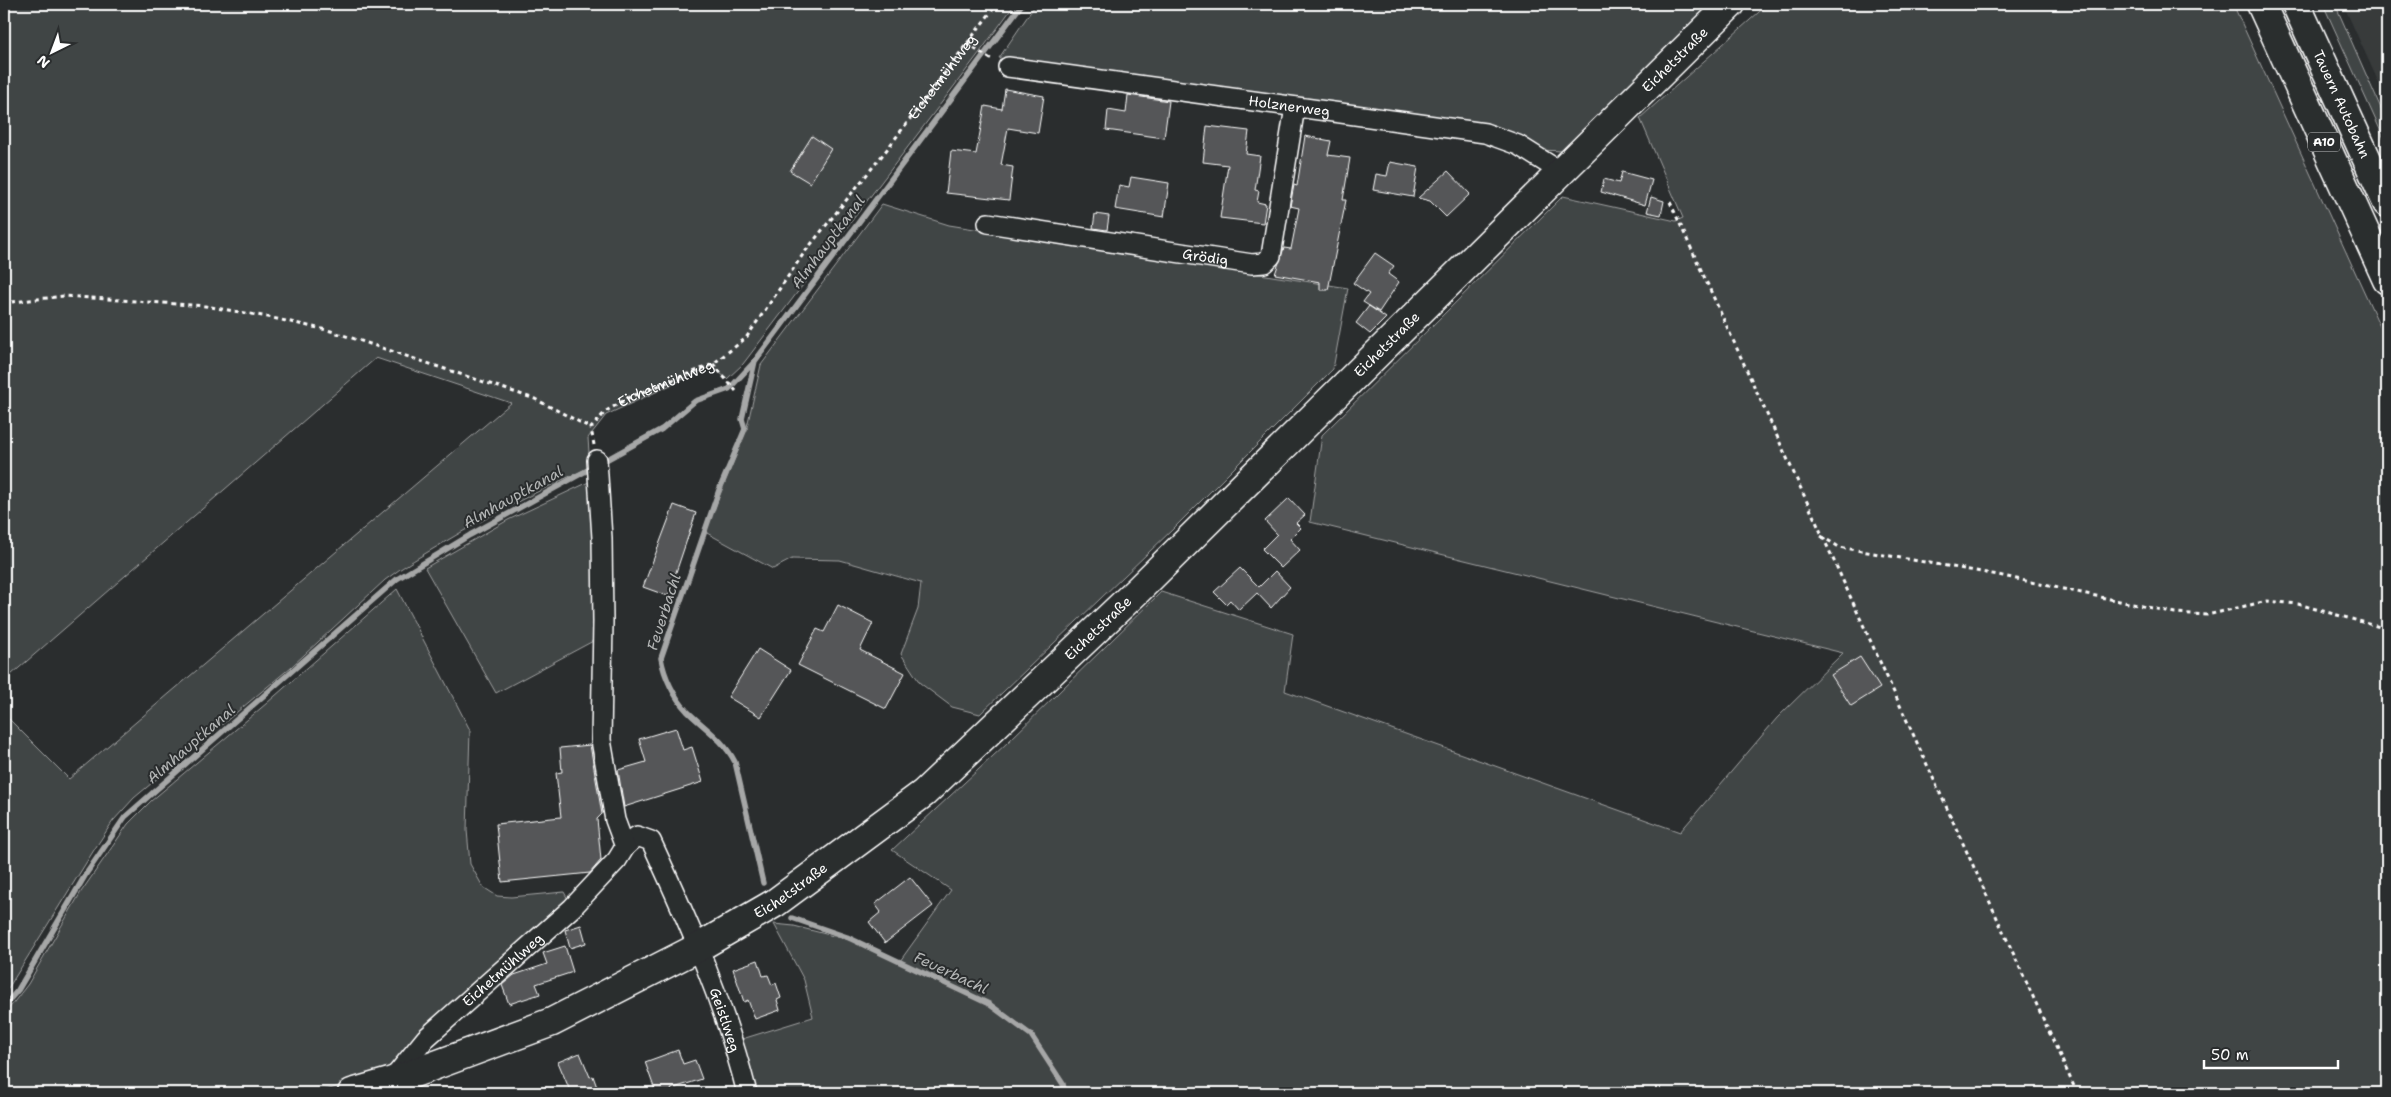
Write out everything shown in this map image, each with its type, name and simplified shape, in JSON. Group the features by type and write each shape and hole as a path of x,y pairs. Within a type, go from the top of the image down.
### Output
{"main road":[{"name":"Eichetstraße","path":"352,1093 385,1088 552,1022 699,947 775,903 924,792 1082,645 1731,4"},
{"name":"A10","path":"2261,4 2387,280"},
{"name":"Tauern Autobahn","path":"2296,4 2387,203"}],"street":[{"name":"Holznerweg","path":"1004,66 1485,133 1518,145 1561,172"},
{"name":"Grödig","path":"988,223 1252,264 1264,263 1271,256 1295,107"},
{"path":"598,468 603,622 601,740 615,820 625,847 638,836 651,841 699,947"},
{"name":"Eichetmühlweg","path":"385,1088 426,1038 572,908 617,860 625,847"},
{"name":"Geistlweg","path":"699,947 734,1041 747,1093"}],"path":[{"name":"Eichetmühlweg","path":"591,428 606,411 630,397 713,364 746,338 804,253 888,148 997,4"},
{"path":"966,44 1004,66"},
{"path":"1670,202 2077,1093"},
{"path":"4,303 64,296 205,306 331,330 536,399 591,428 598,468"},
{"path":"713,364 736,390"},
{"path":"1821,535 1839,547 1998,575 2175,613 2208,615 2267,601 2298,604 2387,629"}],"shaded area":[{"path":"4,4 1015,4 743,364 727,379 712,366 606,415 588,438 590,467 479,522 385,580 291,667 134,798 113,821 4,995 4,714 69,779 511,403 376,358 4,681"},
{"path":"1036,4 1716,4 1563,151 1540,150 1502,132 999,58"},
{"path":"1768,4 2233,4 2387,342 2387,1093 751,1093 739,1040 813,1017 804,980 774,924 794,926 853,941 900,961 951,890 892,850 1007,743 1161,592 1293,634 1285,691 1680,832 1777,718 1843,653 1310,522 1322,435 1563,196 1676,221 1683,218 1640,118"},
{"path":"2323,4 2335,4 2387,122 2387,145"},
{"path":"2343,4 2387,4 2387,101"},
{"path":"882,204 949,225 1348,288 1333,369 1172,530 980,714 952,707 920,683 901,654 918,609 921,583 840,560 792,559 773,569 705,532 746,431 761,365"},
{"path":"591,481 595,640 496,693 425,568 508,520"},
{"path":"397,589 470,730 467,830 470,864 483,887 497,896 511,897 564,892 569,901 433,1024 383,1073 316,1093 4,1093 4,1015 28,984 81,892 128,824 151,801"}],"building":[{"path":"1005,89 1044,96 1038,133 1008,128 1001,165 1013,167 1009,200 946,193 951,151 976,154 985,106 1002,109"},
{"path":"1128,95 1169,101 1164,138 1106,130 1108,110 1126,113"},
{"path":"1207,126 1249,131 1246,154 1260,156 1255,190 1259,191 1257,202 1266,204 1263,223 1220,218 1228,165 1203,162"},
{"path":"812,136 831,149 810,183 790,171"},
{"path":"1305,136 1331,141 1328,155 1350,158 1343,200 1346,200 1328,290 1320,290 1320,282 1275,274 1284,248 1291,249 1299,208 1290,206 1294,185 1297,186"},
{"path":"1390,162 1418,167 1413,197 1373,190 1376,174 1387,176"},
{"path":"1448,171 1470,194 1446,217 1430,201 1418,198"},
{"path":"1622,172 1652,180 1645,205 1601,192 1604,179 1619,183"},
{"path":"1131,177 1169,183 1164,217 1115,209 1119,185 1129,187"},
{"path":"1651,197 1664,201 1661,215 1647,212"},
{"path":"1095,214 1109,216 1107,230 1093,228"},
{"path":"1375,253 1394,266 1388,274 1399,282 1379,312 1363,302 1369,294 1353,283"},
{"path":"1369,306 1386,318 1370,334 1356,323"},
{"path":"1289,498 1305,515 1296,523 1301,528 1290,539 1300,550 1281,568 1262,549 1277,534 1265,521"},
{"path":"674,505 696,513 668,596 643,587"},
{"path":"1240,568 1259,587 1275,571 1290,587 1271,608 1257,593 1239,610 1230,600 1226,604 1214,592"},
{"path":"838,605 873,623 860,650 905,673 886,709 798,665 817,629 824,632"},
{"path":"758,649 791,670 761,717 728,697"},
{"path":"1860,657 1880,688 1851,706 1831,675"},
{"path":"676,728 683,750 692,747 703,782 624,807 618,770 646,762 639,739"},
{"path":"590,745 602,814 597,819 601,860 590,873 502,882 496,824 561,817 556,773 562,772 560,748"},
{"path":"910,877 933,906 885,943 869,922 881,912 875,904"},
{"path":"581,925 586,943 570,948 565,930"},
{"path":"565,946 573,972 536,984 540,994 509,1004 502,985 514,975 547,964 543,953"},
{"path":"758,960 763,976 768,975 772,985 776,983 781,998 777,1000 780,1010 755,1019 748,1000 744,1002 733,969"},
{"path":"678,1050 683,1064 695,1060 702,1079 671,1089 673,1093 656,1093 645,1062"},
{"path":"580,1053 590,1077 593,1076 599,1093 571,1093 558,1062"}],"waterway":[{"name":"Almhauptkanal","path":"4,1006 18,990 86,874 125,817 397,579 470,535 662,429 695,401 729,389 755,361 1022,4"},
{"name":"Feuerbachl","path":"755,361 742,419 745,429 719,490 661,658 667,679 678,699 687,711 719,740 735,762 763,883"},
{"name":"Feuerbachl","path":"792,918 847,937 989,1004 1031,1035 1063,1084 1065,1093"}]}
